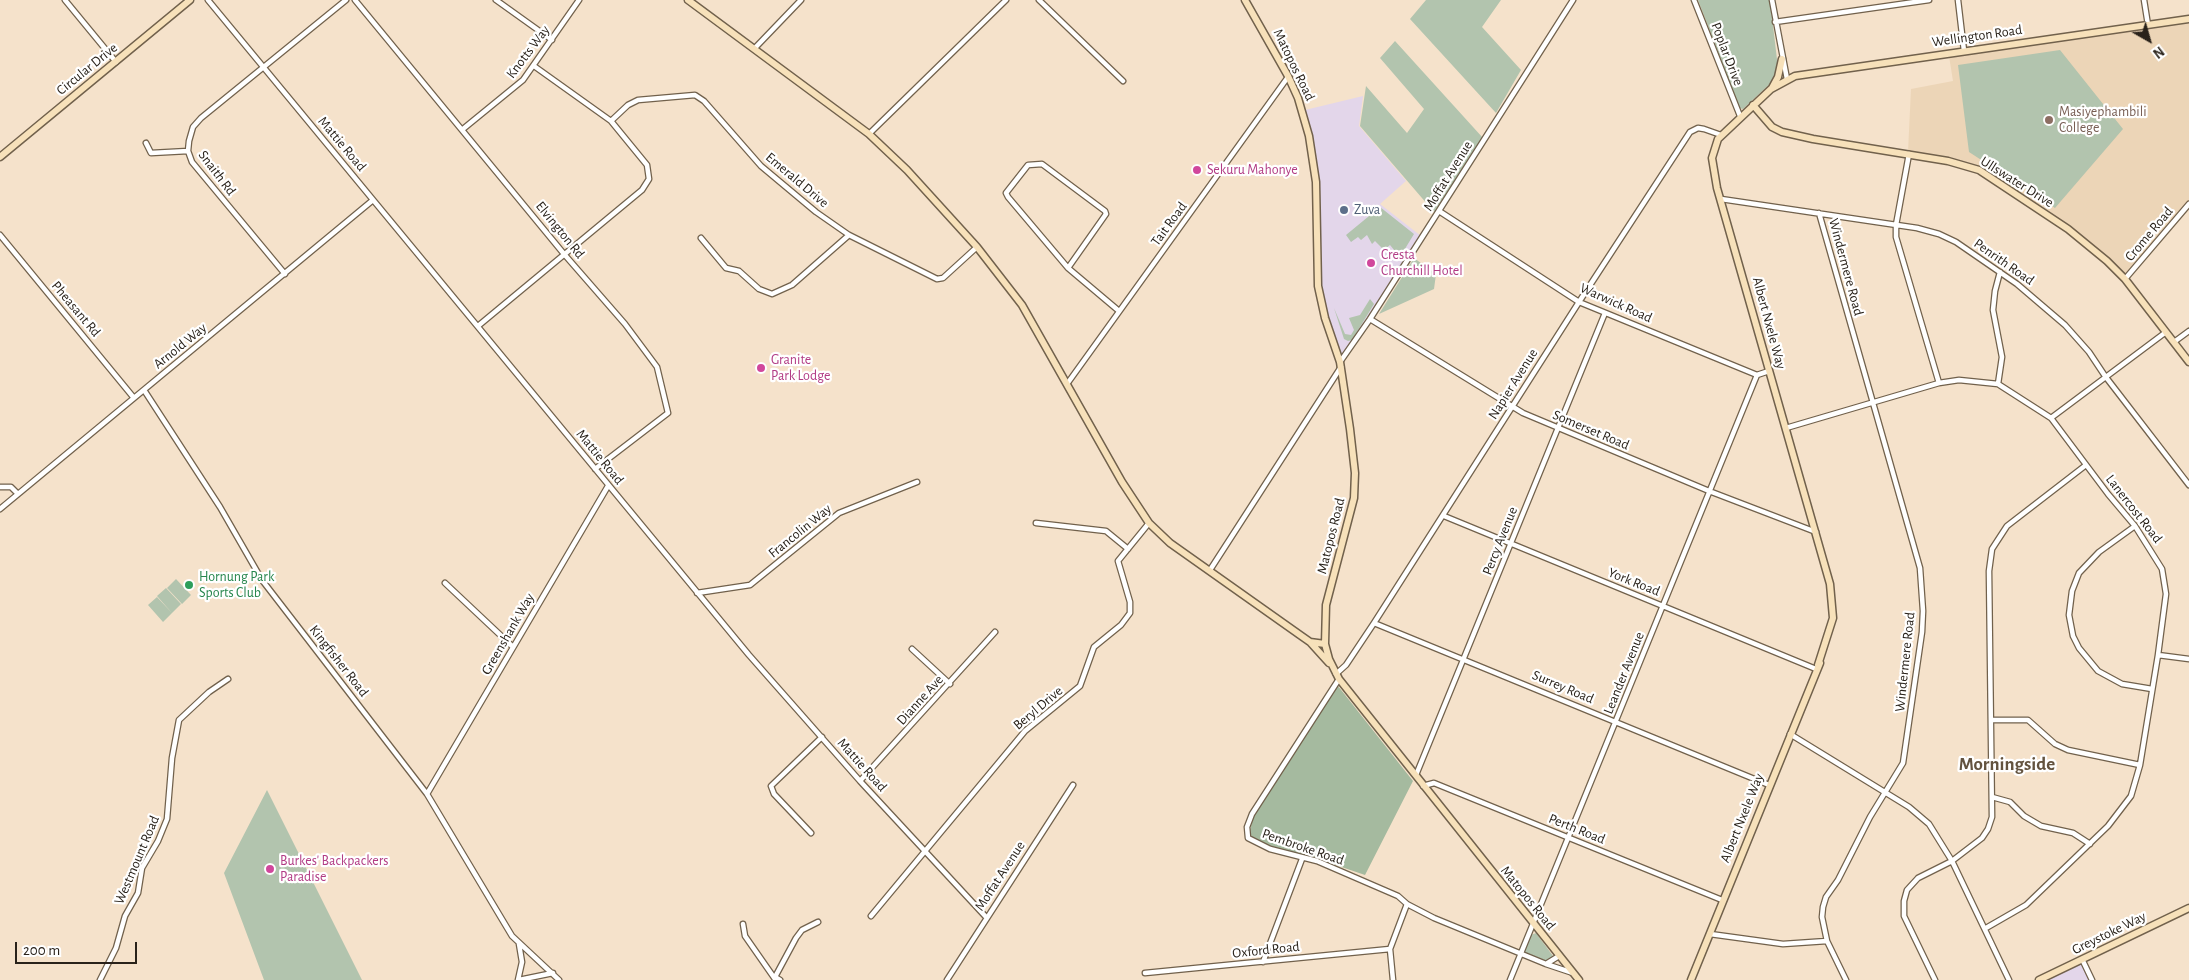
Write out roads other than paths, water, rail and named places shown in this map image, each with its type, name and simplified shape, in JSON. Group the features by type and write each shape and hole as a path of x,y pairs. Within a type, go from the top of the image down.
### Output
{"main road":[{"name":"Circular Drive","path":"0,157 190,0"},
{"path":"688,0 869,134 913,176 977,247 1012,291 1122,482 1149,522 1170,543 1310,642 1331,666"},
{"name":"Matopos Road","path":"1249,2 1288,76 1303,113 1312,151 1316,182 1318,286 1325,318 1340,364 1354,466 1354,498 1326,605 1325,644 1331,666 1337,677 1422,786 1579,980"},
{"name":"Wellington Road","path":"1771,89 1787,79 1837,69 2189,18"},
{"path":"1771,89 1778,77 1782,59"},
{"name":"Albert Nxele Way","path":"1691,980 1827,642 1837,609 1834,589 1830,584 1817,533 1769,371 1712,158 1715,146 1721,135 1771,89"},
{"name":"Ullswater Drive","path":"1753,104 1772,126 1782,132 1813,139 1960,163 1979,170 2086,243 2125,279 2189,362"},
{"path":"1310,642 1325,644"},
{"name":"Greystoke Way","path":"2039,980 2189,908"}],"street":[{"path":"65,0 116,62"},
{"name":"Mattie Road","path":"208,0 698,593 860,781 986,917"},
{"name":"Snaith Rd","path":"285,274 192,162 188,151 190,134 196,124 346,0"},
{"name":"Elvington Rd","path":"355,0 653,360 660,375 668,413 595,469"},
{"path":"496,0 552,40"},
{"name":"Knotts Way","path":"463,129 512,90 534,66 579,0"},
{"path":"754,49 801,0"},
{"path":"869,134 1006,0"},
{"path":"1039,0 1123,81"},
{"name":"Moffat Avenue","path":"1210,570 1573,0"},
{"name":"Poplar Drive","path":"1694,0 1740,116"},
{"path":"1772,0 1787,79"},
{"path":"1776,22 1929,0"},
{"path":"1958,0 1964,51"},
{"path":"2144,0 2148,25"},
{"path":"478,326 642,190 649,179 647,165 611,121 534,66"},
{"name":"Tait Road","path":"1067,384 1288,76"},
{"name":"Emerald Drive","path":"611,121 628,105 638,100 690,94 698,96 762,166 816,212 849,236 874,246 937,279 942,278 977,247"},
{"name":"Napier Avenue","path":"1337,677 1444,516 1579,302 1690,132 1698,128 1721,135"},
{"path":"146,143 149,152 156,154 188,151"},
{"path":"1910,154 1896,225 1896,238 1939,382"},
{"path":"1068,268 1106,214 1105,211 1042,164 1028,165 1006,193 1008,197 1068,268 1119,311"},
{"name":"Penrith Road","path":"1722,199 1896,225 1939,234 2024,289 2064,325 2089,352 2105,376 2189,485"},
{"name":"Arnold Way","path":"0,509 373,200"},
{"name":"Crome Road","path":"2125,279 2189,204"},
{"name":"Warwick Road","path":"1439,212 1579,302 1757,375"},
{"name":"Windermere Road","path":"1819,213 1920,568 1923,611 1907,749 1903,763 1838,880 1826,897 1822,917 1827,940 1846,980"},
{"name":"Pheasant Rd","path":"0,235 134,398"},
{"path":"701,238 726,268 739,271 759,290 772,294 792,285 849,236"},
{"path":"1998,384 2002,357 1993,310 1994,291 2000,272"},
{"name":"Percy Avenue","path":"1415,777 1605,312"},
{"name":"Somerset Road","path":"1370,319 1513,406 1558,428 1709,491 1817,533"},
{"path":"2174,342 2189,331"},
{"path":"2051,418 2166,332"},
{"path":"1757,375 1769,371"},
{"name":"Leander Avenue","path":"1510,980 1757,375"},
{"name":"Lanercost Road","path":"1786,428 1939,382 1960,380 1998,384 2051,418 2135,526 2158,559 2165,576 2166,594 2158,655 2140,765 2131,796 2117,816 2026,905 1986,928"},
{"name":"Kingfisher Road","path":"144,390 220,507 262,580 427,794 475,878 519,944 553,972 559,980"},
{"path":"1935,980 1904,916 1904,901 1907,890 1918,878 1952,861 1986,833 1992,817 1989,566 1992,549 2007,526 2086,465"},
{"name":"Francolin Way","path":"698,593 750,586 839,513 917,482"},
{"name":"Greenshank Way","path":"427,794 608,486"},
{"path":"0,488 11,487 18,494"},
{"name":"York Road","path":"1444,516 1817,667"},
{"name":"Beryl Drive","path":"924,850 1025,731 1077,689 1094,648 1126,620 1131,608 1118,561 1149,522"},
{"path":"1036,523 1106,530 1128,549"},
{"path":"2135,526 2099,552 2079,573 2072,591 2069,615 2073,636 2079,648 2098,671 2122,684 2152,689"},
{"path":"445,583 513,647"},
{"name":"Surrey Road","path":"1374,623 1464,658 1769,785"},
{"name":"Dianne Ave","path":"860,781 950,684 995,632"},
{"path":"912,649 950,684"},
{"path":"2158,655 2189,659"},
{"name":"Pembroke Road","path":"1337,677 1252,814 1247,827 1247,834 1251,841 1302,859 1317,861 1398,896 1407,904 1521,954 1573,973"},
{"name":"Westmount Road","path":"100,980 116,948 125,916 138,894 144,864 158,841 167,819 172,758 179,720 208,692 228,679"},
{"path":"1991,720 2028,720 2055,744 2068,750 2140,765"},
{"path":"1790,734 1918,814 1928,824 1942,842 1952,861 1986,928 2009,980"},
{"path":"811,833 774,794 771,786 822,737"},
{"name":"Perth Road","path":"1422,786 1434,783 1722,900"},
{"name":"Moffat Avenue","path":"947,980 1073,785"},
{"path":"1992,797 2010,802 2024,816 2041,826 2073,833 2090,844"},
{"path":"871,916 924,850"},
{"path":"1263,962 1302,859"},
{"path":"1393,980 1390,949 1407,904"},
{"path":"775,979 802,930 818,922"},
{"path":"743,924 746,937 771,970 775,979"},
{"path":"1710,934 1783,944 1827,940"},
{"path":"519,944 522,962 518,980 553,972"},
{"name":"Oxford Road","path":"1145,973 1390,949"},
{"path":"1546,964 1559,956"},
{"path":"2082,959 2092,980"},
{"path":"775,979 780,980"}],"place":[{"name":"Masiyephambili College","path":"2049,120"},
{"name":"Sekuru Mahonye","path":"1197,170"},
{"name":"Zuva","path":"1344,210"},
{"name":"Cresta Churchill Hotel","path":"1371,263"},
{"name":"Granite Park Lodge","path":"761,368"},
{"name":"Hornung Park Sports Club","path":"189,585"},
{"name":"Burkes' Backpackers Paradise","path":"270,869"}],"district":[{"name":"Morningside","path":"2007,764"}]}
